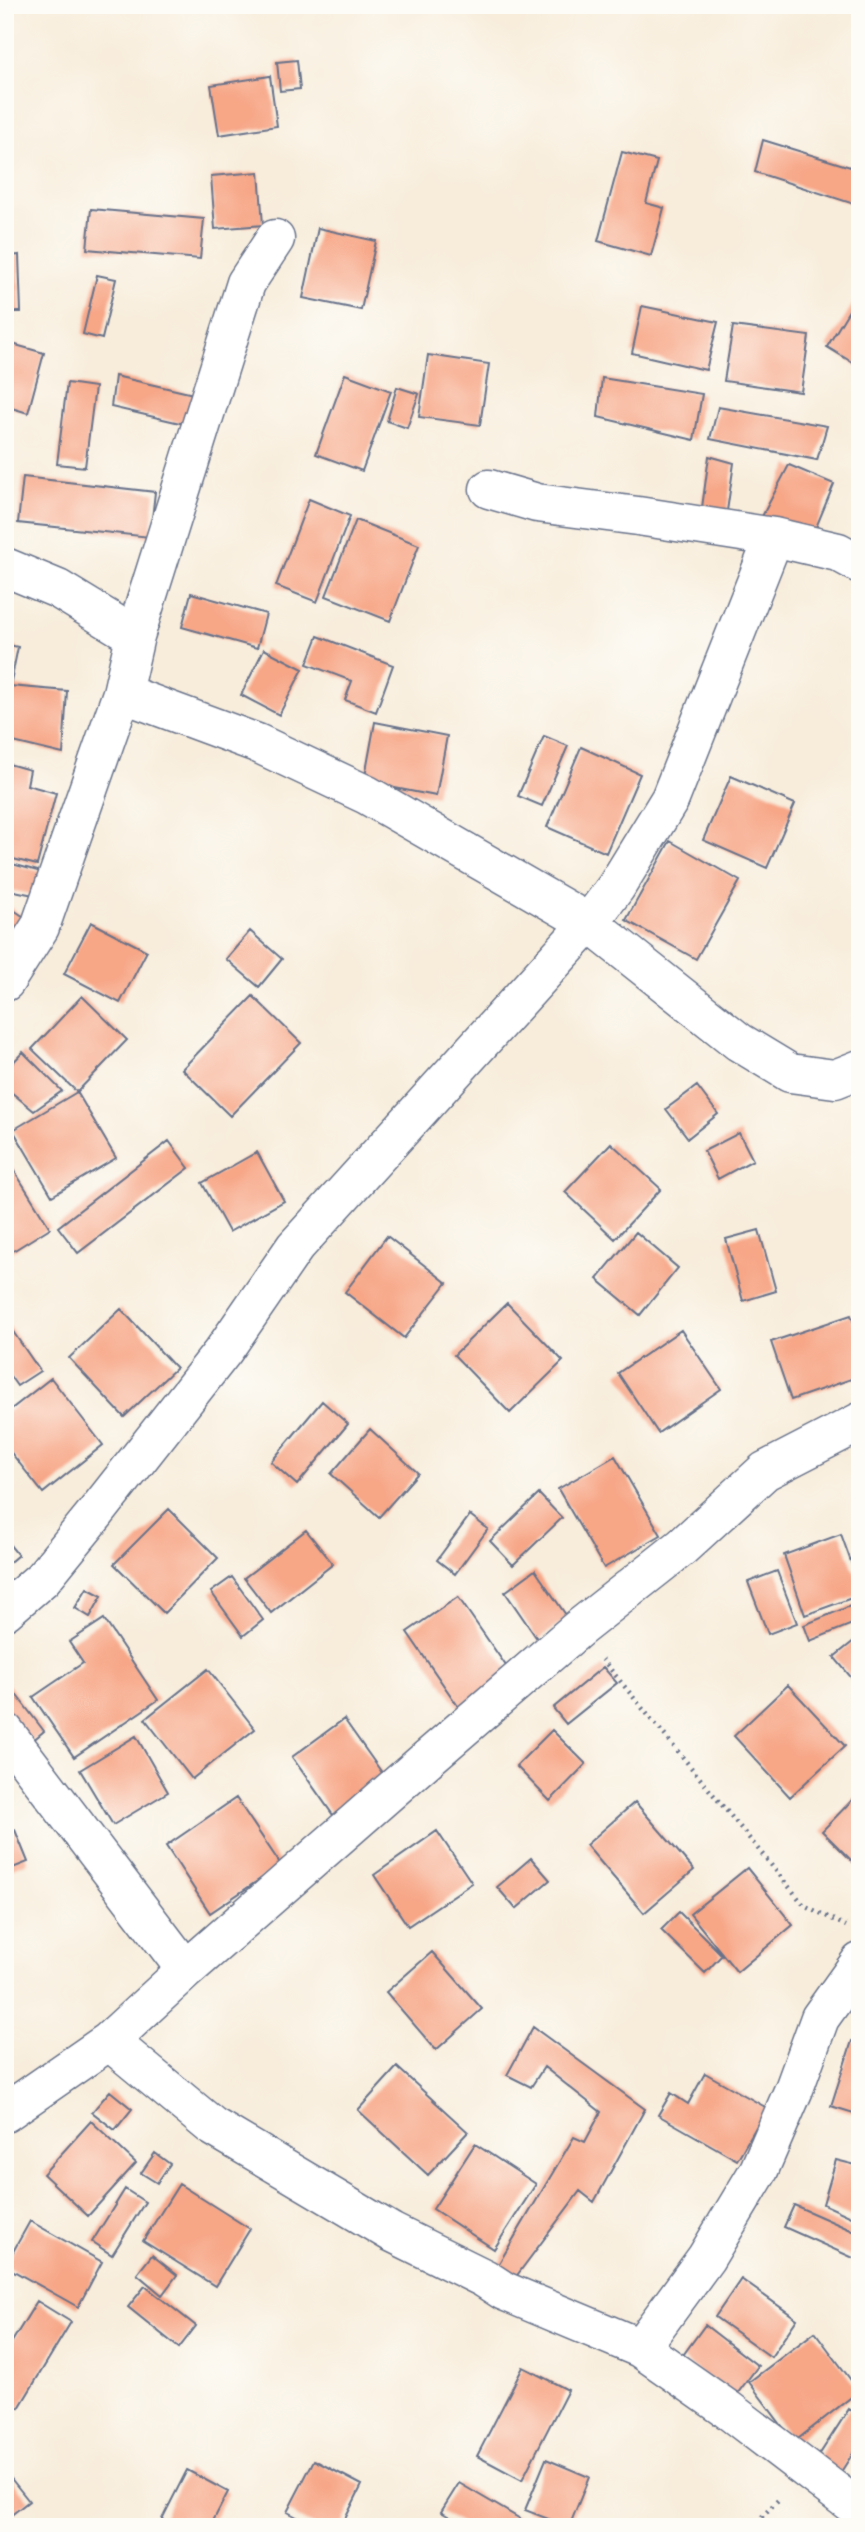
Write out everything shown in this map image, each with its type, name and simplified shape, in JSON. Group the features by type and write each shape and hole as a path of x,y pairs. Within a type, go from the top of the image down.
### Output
{"street":[{"path":"5,982 40,927 122,693 135,636 246,283 275,239"},
{"path":"489,489 537,503 774,537 838,552 860,564"},
{"path":"5,1611 43,1579 95,1514 224,1350 295,1247 589,923 616,887 670,799 774,537"},
{"path":"5,568 58,589 135,636"},
{"path":"122,693 257,743 367,795 589,923 739,1042 790,1073 835,1079 860,1069"},
{"path":"5,2113 109,2041 186,1970 578,1629 682,1547 765,1471 860,1422"},
{"path":"5,1732 186,1970"},
{"path":"640,2348 706,2258 759,2170 794,2089 820,2018 854,1945"},
{"path":"109,2041 212,2126 390,2232 484,2278 504,2291 640,2348 727,2409 860,2510"}],"path":[{"path":"578,1629 804,1905 854,1945"}],"building":[{"path":"297,60 300,89 280,91 277,62"},
{"path":"270,76 277,126 219,135 211,85"},
{"path":"763,140 860,170 860,206 755,172"},
{"path":"622,152 657,161 646,203 664,208 651,256 598,241"},
{"path":"259,172 263,225 215,229 211,176"},
{"path":"91,209 204,219 200,259 87,249"},
{"path":"318,228 376,241 361,310 303,298"},
{"path":"19,255 21,312 5,312 5,257"},
{"path":"97,275 116,279 102,339 83,334"},
{"path":"860,292 860,367 827,347"},
{"path":"642,306 718,322 706,370 632,353"},
{"path":"733,326 809,336 801,392 724,381"},
{"path":"5,342 44,353 28,413 5,406"},
{"path":"428,355 489,364 480,425 419,417"},
{"path":"345,374 391,391 362,471 316,454"},
{"path":"115,376 202,396 193,426 111,407"},
{"path":"602,378 702,394 694,440 598,417"},
{"path":"67,383 95,387 85,467 57,464"},
{"path":"397,387 419,394 407,428 387,421"},
{"path":"718,407 827,426 817,460 710,439"},
{"path":"709,456 734,463 726,518 701,515"},
{"path":"789,465 834,484 812,537 758,524"},
{"path":"23,477 155,492 150,537 18,523"},
{"path":"309,499 350,516 317,602 276,586"},
{"path":"356,520 419,545 390,621 326,596"},
{"path":"191,593 266,614 257,648 182,627"},
{"path":"318,636 393,665 376,712 345,700 352,681 307,664"},
{"path":"5,644 18,647 10,686 67,691 63,754 5,740"},
{"path":"264,649 303,669 279,715 241,695"},
{"path":"375,722 447,736 436,796 364,782"},
{"path":"544,736 568,746 542,806 518,796"},
{"path":"581,747 640,774 606,853 547,827"},
{"path":"5,763 30,770 27,785 56,793 37,865 5,857"},
{"path":"731,776 795,804 767,868 703,840"},
{"path":"670,841 740,881 696,959 626,920"},
{"path":"5,862 52,875 43,897 5,889"},
{"path":"5,904 27,919 5,952"},
{"path":"91,922 147,951 120,1003 64,974"},
{"path":"250,931 282,959 259,987 226,959"},
{"path":"82,996 127,1040 77,1092 32,1049"},
{"path":"253,996 301,1043 230,1116 182,1069"},
{"path":"23,1052 62,1091 34,1111 5,1087 5,1071"},
{"path":"697,1086 718,1114 688,1138 666,1109"},
{"path":"77,1092 116,1158 52,1196 13,1130"},
{"path":"739,1133 753,1160 718,1179 704,1151"},
{"path":"169,1141 189,1168 78,1253 58,1227"},
{"path":"611,1143 661,1189 615,1239 565,1192"},
{"path":"257,1152 284,1201 229,1232 202,1183"},
{"path":"12,1167 50,1228 5,1256 5,1171"},
{"path":"759,1230 776,1291 743,1301 726,1239"},
{"path":"636,1232 678,1268 640,1315 597,1279"},
{"path":"387,1236 447,1283 404,1338 345,1292"},
{"path":"507,1303 563,1361 510,1413 454,1355"},
{"path":"121,1309 176,1368 124,1417 69,1358"},
{"path":"851,1315 860,1340 860,1376 791,1400 771,1342"},
{"path":"5,1320 40,1371 17,1386 5,1369"},
{"path":"681,1330 721,1389 658,1433 618,1373"},
{"path":"51,1378 103,1445 43,1493 5,1445 5,1414"},
{"path":"322,1401 348,1424 297,1485 271,1462"},
{"path":"370,1429 418,1473 379,1517 331,1474"},
{"path":"615,1456 661,1535 604,1568 558,1489"},
{"path":"539,1494 562,1518 513,1565 490,1541"},
{"path":"169,1509 218,1558 164,1613 114,1564"},
{"path":"470,1515 488,1529 455,1574 437,1560"},
{"path":"306,1530 333,1564 271,1613 244,1578"},
{"path":"841,1534 860,1587 860,1595 805,1615 784,1555"},
{"path":"5,1539 18,1555 5,1566"},
{"path":"535,1570 568,1618 538,1640 505,1592"},
{"path":"777,1571 797,1623 768,1634 748,1582"},
{"path":"232,1577 263,1620 243,1636 211,1592"},
{"path":"87,1588 102,1596 90,1617 75,1608"},
{"path":"458,1597 511,1673 460,1709 407,1632"},
{"path":"855,1604 860,1621 810,1641 804,1625"},
{"path":"104,1619 158,1700 74,1757 33,1697 83,1663 69,1642"},
{"path":"860,1636 860,1688 834,1657"},
{"path":"603,1667 617,1683 566,1724 553,1708"},
{"path":"208,1669 255,1729 192,1779 145,1719"},
{"path":"5,1680 44,1731 25,1747 5,1721"},
{"path":"788,1685 845,1746 790,1797 734,1736"},
{"path":"344,1719 385,1777 333,1815 292,1757"},
{"path":"552,1730 586,1764 550,1801 516,1766"},
{"path":"136,1736 168,1792 113,1825 80,1770"},
{"path":"860,1792 860,1869 822,1831"},
{"path":"236,1798 281,1865 210,1913 166,1846"},
{"path":"635,1802 694,1870 644,1913 586,1845"},
{"path":"15,1830 28,1862 5,1871 5,1834"},
{"path":"437,1831 472,1883 408,1926 374,1875"},
{"path":"531,1858 550,1880 516,1909 497,1887"},
{"path":"747,1868 793,1925 737,1972 690,1914"},
{"path":"679,1912 722,1955 705,1973 661,1930"},
{"path":"432,1952 482,2009 436,2050 386,1992"},
{"path":"533,2027 645,2109 594,2202 580,2191 509,2286 492,2275 574,2137 585,2142 601,2112 544,2067 531,2087 507,2075"},
{"path":"852,2041 860,2043 860,2115 831,2106"},
{"path":"397,2067 468,2132 428,2175 358,2110"},
{"path":"705,2073 767,2108 737,2160 658,2115 671,2093 688,2104"},
{"path":"110,2091 132,2109 115,2130 92,2112"},
{"path":"91,2121 136,2163 88,2216 43,2174"},
{"path":"475,2144 536,2184 494,2249 433,2209"},
{"path":"155,2153 170,2164 157,2183 141,2173"},
{"path":"836,2160 860,2166 860,2221 823,2204"},
{"path":"179,2184 250,2229 215,2286 143,2241"},
{"path":"125,2189 145,2202 112,2255 92,2242"},
{"path":"794,2205 860,2234 860,2261 784,2227"},
{"path":"30,2221 102,2262 78,2307 5,2266"},
{"path":"152,2255 177,2275 162,2295 137,2274"},
{"path":"741,2279 797,2319 771,2357 715,2317"},
{"path":"145,2286 196,2326 179,2348 128,2307"},
{"path":"37,2301 71,2322 19,2408 5,2399 5,2353"},
{"path":"705,2325 758,2366 734,2398 681,2358"},
{"path":"815,2332 859,2391 794,2442 749,2382"},
{"path":"523,2367 568,2390 522,2480 477,2456"},
{"path":"849,2409 860,2416 860,2442 837,2478 814,2463"},
{"path":"546,2459 589,2477 569,2527 525,2510"},
{"path":"314,2460 362,2485 341,2527 315,2527 287,2512"},
{"path":"187,2470 228,2492 210,2527 158,2527"},
{"path":"5,2471 29,2501 5,2520"},
{"path":"459,2483 534,2527 467,2527 441,2512"}]}
